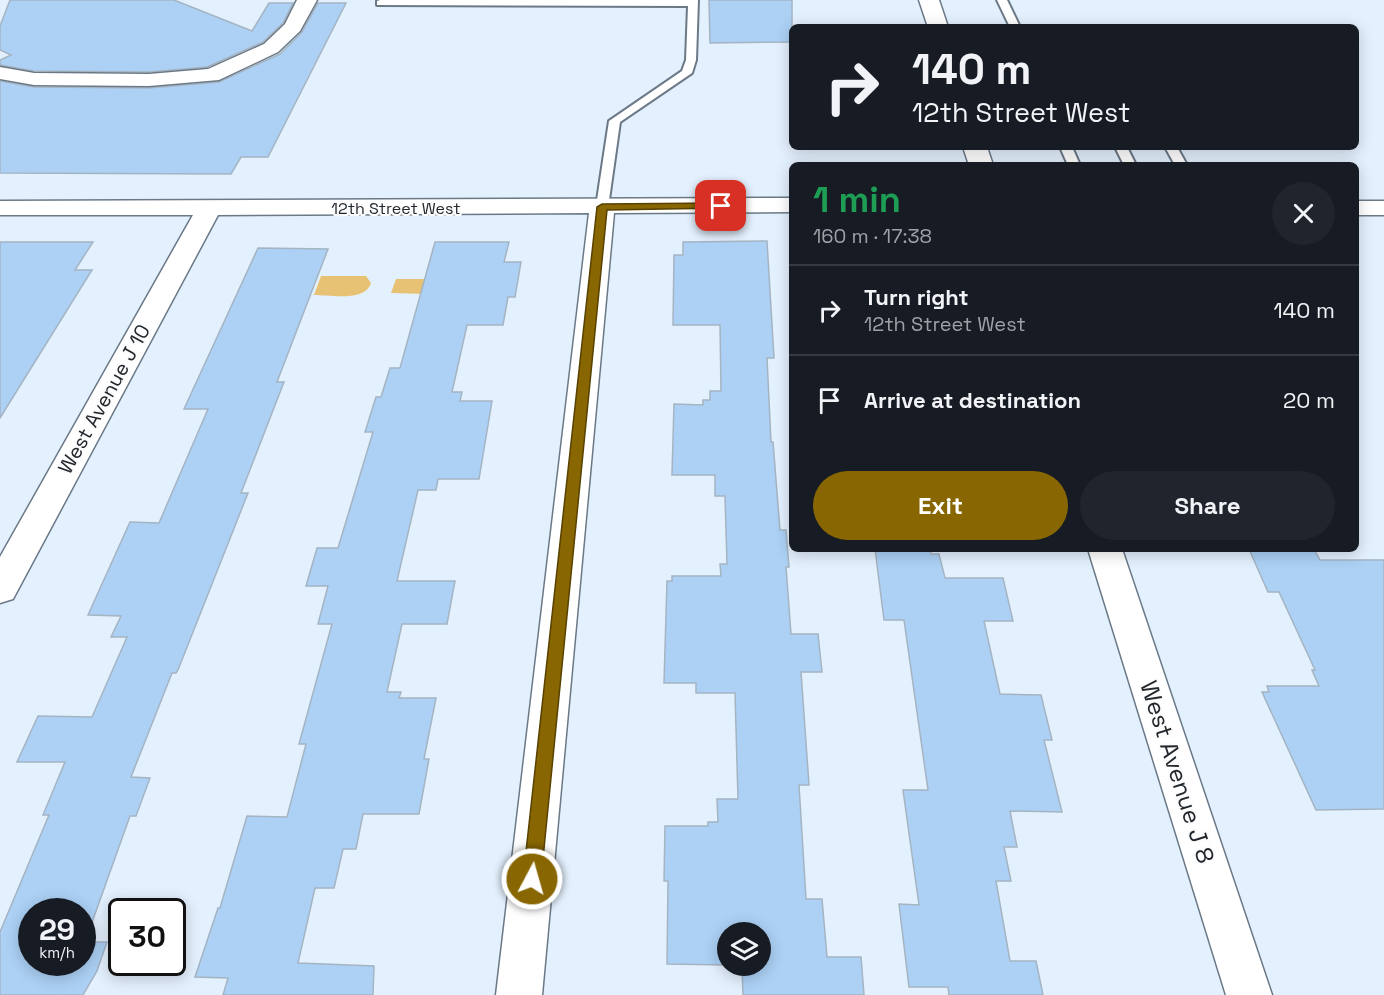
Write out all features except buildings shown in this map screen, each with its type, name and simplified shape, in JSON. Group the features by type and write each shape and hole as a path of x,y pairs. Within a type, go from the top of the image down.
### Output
{"street":[{"path":"0,73 34,79 149,80 211,75 271,48 293,27 307,0"},
{"path":"929,0 937,24"},
{"name":"12th Street West","path":"0,208 789,206"},
{"path":"519,995 602,207"},
{"path":"1359,208 1384,208"},
{"name":"West Avenue J 10","path":"0,589 209,209"},
{"name":"West Avenue J 8","path":"1106,552 1249,995"}],"lane":[{"path":"1002,0 1014,24"},
{"path":"380,3 693,2 691,60 687,73 615,122 602,207"}],"shaded area":[{"path":"321,276 366,276 371,283 362,293 355,295 314,295"},
{"path":"396,279 426,279 426,294 391,293"}],"route":[{"path":"532,879 602,207 721,206"}]}
